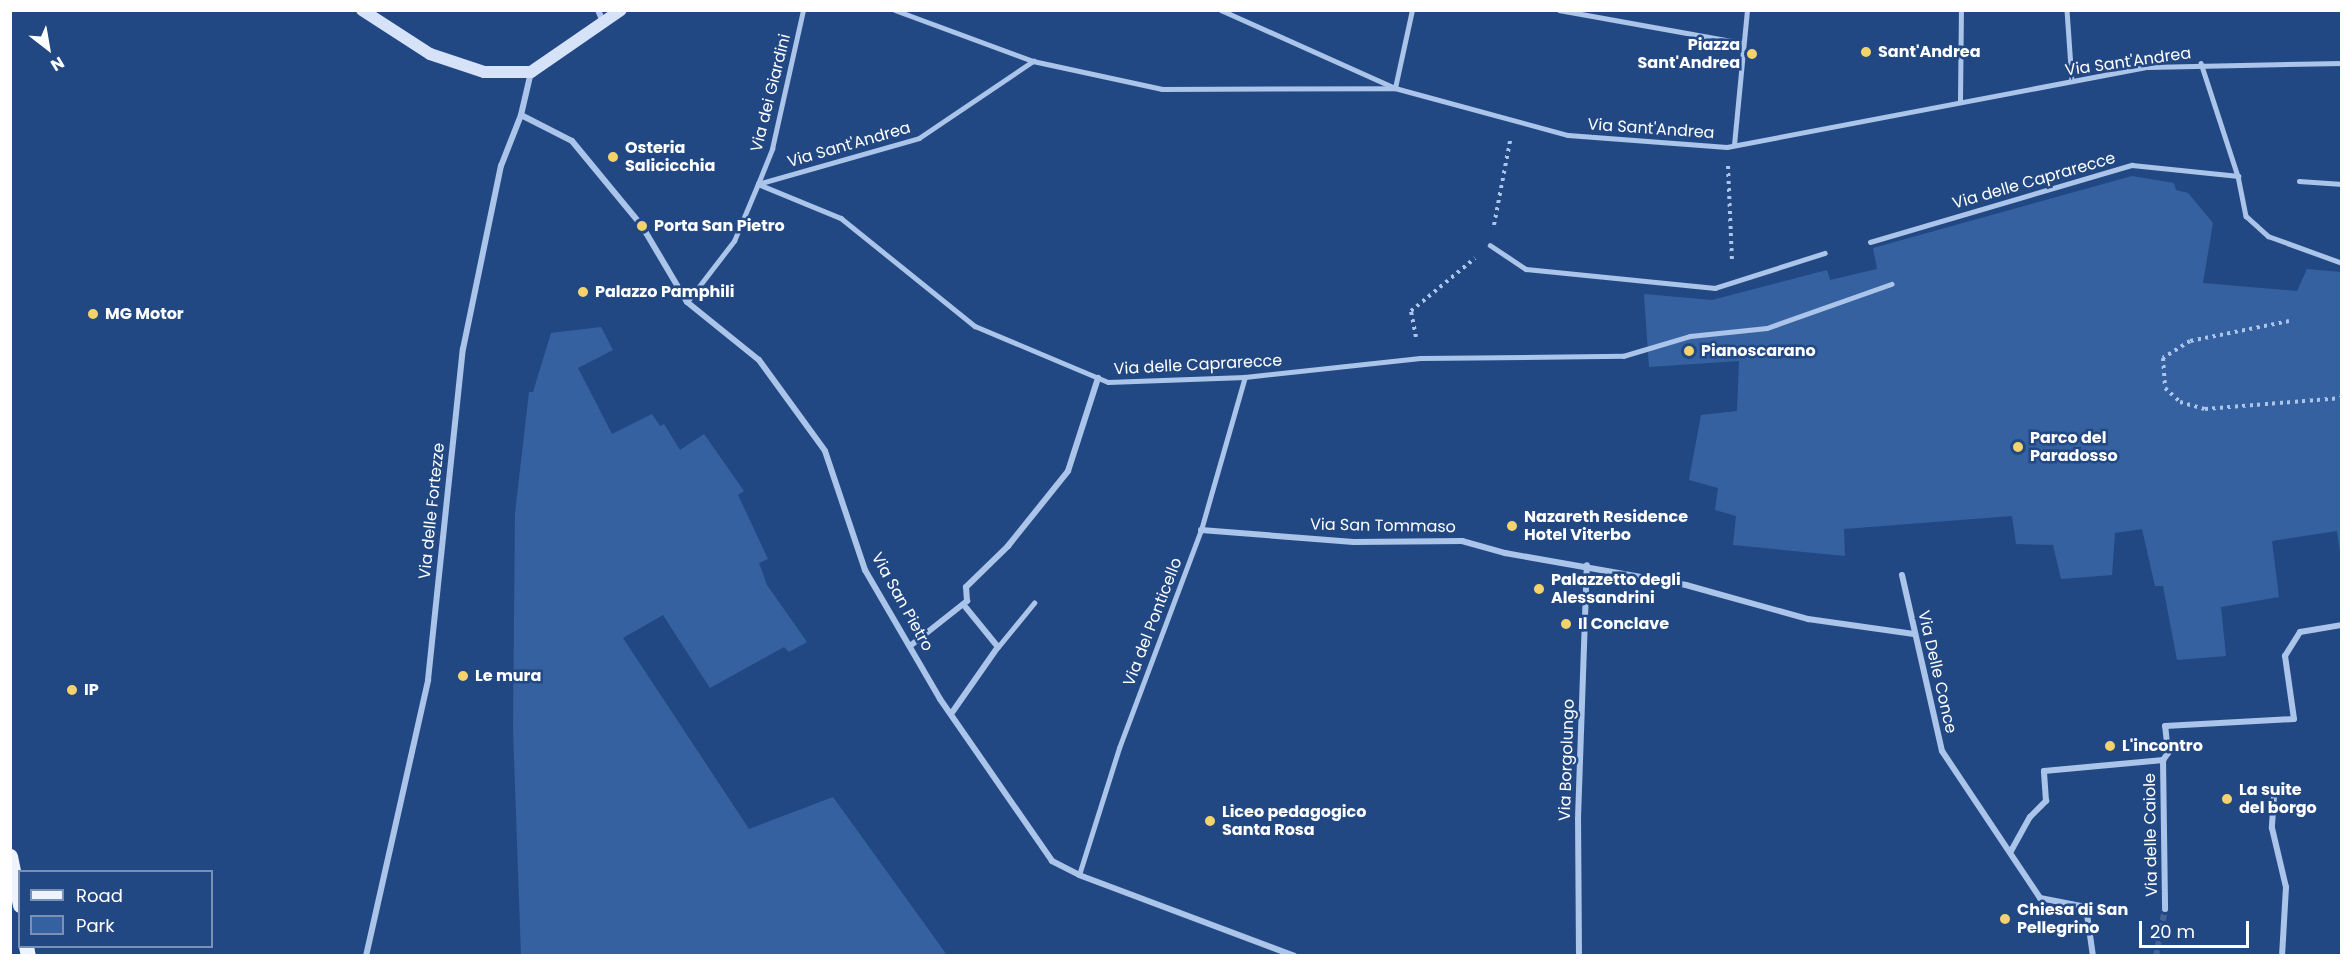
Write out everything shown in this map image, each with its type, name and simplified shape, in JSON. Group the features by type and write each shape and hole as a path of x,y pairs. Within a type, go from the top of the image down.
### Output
{"main road":[{"path":"363,10 430,54 484,72 531,72 621,10"},
{"path":"10,856 18,895"}],"street":[{"path":"598,10 603,22"},
{"name":"Via delle Fortezze","path":"366,956 428,680 463,349 501,166 521,115 531,72"},
{"name":"Via San Pietro","path":"521,115 572,141 642,226 687,302 759,360 825,451 865,570 951,714 1052,861 1079,875 1294,956"},
{"path":"910,646 967,601 966,587 1008,546 1068,471 1098,378"},
{"name":"Via San Tommaso","path":"1201,530 1354,542 1462,540 1505,553 1587,565 1686,585 1808,619 1914,634"},
{"name":"Via Borgolungo","path":"1579,956 1578,818 1587,565"},
{"name":"Via Delle Conce","path":"1902,575 1942,752 2011,851 2040,898 2086,907 2092,956"},
{"path":"951,714 998,647 963,604"},
{"name":"Via delle Caiole","path":"2165,909 2163,760 2168,753 2165,726 2294,719 2285,656 2300,632 2342,625"},
{"path":"2011,851 2036,809 2046,801 2044,771 2163,760"},
{"path":"2274,796 2272,828 2286,887 2285,941 2282,956"}],"lane":[{"name":"Via dei Giardini","path":"687,302 734,241 772,149 803,10"},
{"name":"Via Sant'Andrea","path":"895,10 1033,61 1162,89 1395,88 1568,135 1727,147 1960,100 2148,67 2201,63 2342,63"},
{"path":"1221,10 1395,88 1412,10"},
{"path":"1559,10 1742,43"},
{"path":"1734,145 1742,43 1747,10"},
{"path":"1960,100 1961,10"},
{"path":"2067,10 2072,81"},
{"name":"Via Sant'Andrea","path":"758,184 919,138 1033,61"},
{"path":"2201,63 2238,176 2246,216 2268,236 2342,263"},
{"name":"Via delle Caprarecce","path":"1870,242 2132,165 2238,176"},
{"path":"2299,181 2342,184"},
{"name":"Via delle Caprarecce","path":"758,184 841,218 975,326 1108,382 1245,377 1420,358 1623,356 1690,336 1767,328 1891,284"},
{"path":"1490,245 1526,269 1715,288 1826,253"},
{"name":"Via del Ponticello","path":"1079,875 1119,748 1201,530 1245,377"},
{"path":"998,647 1034,603"}],"path":[{"path":"1727,147 1733,282"},
{"path":"2289,321 2190,341 2163,358 2165,388 2180,402 2205,410 2342,398"}],"green space":[{"name":"Parco del Paradosso","path":"2132,176 2174,183 2176,190 2188,193 2213,223 2203,283 2297,291 2307,269 2341,272 2341,559 2337,531 2272,541 2279,597 2221,607 2226,656 2177,660 2163,586 2155,586 2142,529 2115,533 2112,575 2061,579 2053,545 2016,544 2012,516 1844,529 1845,556 1733,545 1736,516 1715,510 1718,488 1689,480 1701,415 1737,411 1739,361 1649,367 1644,294 1712,300 1827,270 1830,280 1877,269 1873,248"},
{"path":"601,327 613,350 578,368 612,434 652,414 660,426 664,424 680,450 704,434 744,491 738,495 768,559 759,563 767,585 807,642 789,652 784,647 710,688 663,615 623,638 749,829 833,797 947,955 521,955 513,729 515,513 529,392 533,392 551,333"}],"tunnel":[{"path":"2156,956 2165,909"}],"place":[{"name":"Sant'Andrea","path":"1866,52"},
{"name":"Piazza Sant'Andrea","path":"1752,54"},
{"name":"Osteria Salicicchia","path":"613,157"},
{"name":"Porta San Pietro","path":"642,226"},
{"name":"Palazzo Pamphili","path":"583,292"},
{"name":"MG Motor","path":"93,314"},
{"name":"Pianoscarano","path":"1689,351"},
{"name":"Parco del Paradosso","path":"2018,447"},
{"name":"Nazareth Residence Hotel Viterbo","path":"1512,526"},
{"name":"Palazzetto degli Alessandrini","path":"1539,589"},
{"name":"Il Conclave","path":"1566,624"},
{"name":"Le mura","path":"463,676"},
{"name":"IP","path":"72,690"},
{"name":"L'incontro","path":"2110,746"},
{"name":"La suite del borgo","path":"2227,799"},
{"name":"Liceo pedagogico Santa Rosa","path":"1210,821"},
{"name":"Chiesa di San Pellegrino","path":"2005,919"}]}
